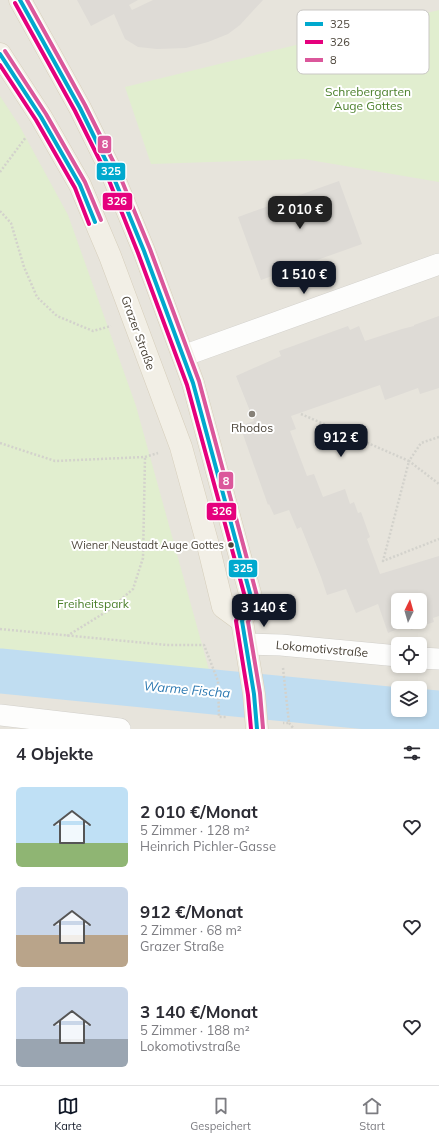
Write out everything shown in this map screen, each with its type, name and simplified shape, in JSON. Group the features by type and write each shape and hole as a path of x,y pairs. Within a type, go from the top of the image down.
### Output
{"main road":[{"path":"20,0 80,108 111,171 144,251 193,384 251,597 242,621 252,676 256,721"},
{"name":"Grazer Straße","path":"0,54 41,117 80,185 110,256 181,447 208,545 223,607 242,621"}],"street":[{"path":"183,356 439,264"},
{"name":"Lokomotivstraße","path":"246,644 281,645 391,655"},
{"path":"427,659 439,660"},
{"path":"0,716 120,729"}],"path":[{"path":"0,172 30,132"},
{"path":"0,211 11,223 24,268 37,297 57,316 93,331 117,324"},
{"path":"301,414 409,461 439,484"},
{"path":"439,437 421,443 409,461 383,561 439,539"},
{"path":"0,443 55,461 145,457 160,453"},
{"path":"67,636 109,610 133,589 143,558 145,457"},
{"path":"0,629 167,645 204,645 218,681 219,718 227,717"},
{"path":"283,673 288,723 294,729"},
{"path":"283,723 288,723"}],"shaded area":[{"path":"0,0 439,0 439,729 0,729"}],"green space":[{"name":"Schrebergarten Auge Gottes","path":"439,10 439,182 304,159 151,164 125,87 297,45 297,74 429,74 429,12"},
{"name":"Freiheitspark","path":"0,96 19,125 68,215 136,406 209,670 211,711 0,689"}],"building":[{"path":"77,0 138,0 129,5 132,10 153,0 263,0 240,25 228,34 208,42 186,48 157,49 138,47 125,39 114,14 91,26"},
{"path":"339,181 362,244 261,280 238,217"},
{"path":"439,316 439,388 420,394 418,388 385,400 380,385 291,416 296,429 290,431 307,476 314,474 323,497 345,489 350,504 354,502 358,513 361,512 370,537 367,539 380,574 439,556 439,616 433,618 434,622 427,624 427,593 391,593 391,629 397,629 388,633 378,604 356,613 346,589 327,595 301,527 297,529 289,510 274,515 269,504 268,505 240,426 254,421 236,376 281,356 279,351 348,326 350,330 359,326 365,341 414,326"}],"waterway":[{"name":"Warme Fischa","path":"0,671 391,709"},
{"name":"Warme Fischa","path":"427,712 439,713"}],"transit line":[{"name":"325","path":"20,0 80,108 111,171 144,251 193,383 251,597 242,621 254,694 257,729"},
{"name":"8","path":"27,0 85,105 117,169 150,249 199,381 257,596 248,622 260,693 263,728"},
{"name":"326","path":"15,3 75,111 106,173 138,253 187,385 245,597 236,621 248,695 251,729"},
{"name":"8","path":"5,51 46,114 85,182 101,220"},
{"name":"325","path":"0,54 41,117 80,185 95,222"},
{"name":"326","path":"0,65 36,120 75,188 89,224"}],"place":[{"name":"Rhodos","path":"252,414"},
{"name":"Wiener Neustadt Auge Gottes","path":"231,545"}]}
